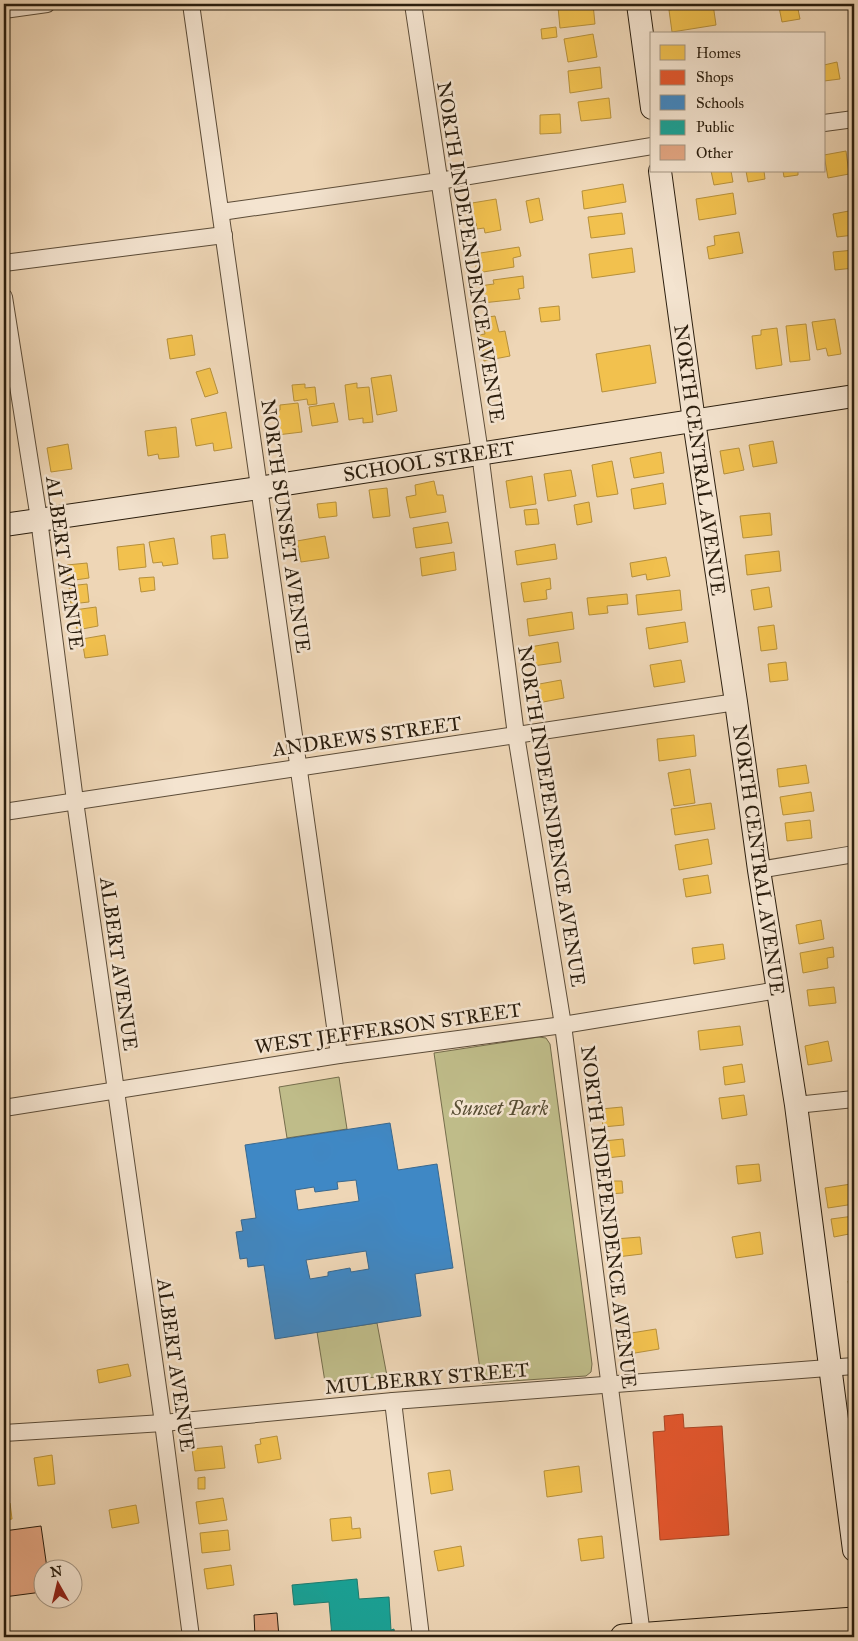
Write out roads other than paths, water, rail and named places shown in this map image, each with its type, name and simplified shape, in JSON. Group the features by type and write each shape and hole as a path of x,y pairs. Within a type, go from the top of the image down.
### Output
{"main road":[{"path":"638,4 650,93"},
{"name":"NORTH CENTRAL AVENUE","path":"660,172 759,870 796,1105 854,1550"},
{"name":"SCHOOL STREET","path":"4,525 259,488 854,396"},
{"path":"633,1636 854,1620"}],"street":[{"path":"4,10 47,4"},
{"name":"NORTH SUNSET AVENUE","path":"191,4 339,1055"},
{"name":"NORTH INDEPENDENCE AVENUE","path":"413,4 480,453 516,735 563,1025 610,1385 633,1636"},
{"path":"826,123 854,119"},
{"path":"221,212 439,181 650,146"},
{"path":"4,263 224,235"},
{"name":"ALBERT AVENUE","path":"4,297 38,519 75,801 163,1423 191,1637"},
{"name":"ANDREWS STREET","path":"4,812 736,702"},
{"path":"759,870 854,854"},
{"name":"WEST JEFFERSON STREET","path":"4,1108 115,1092 339,1055 563,1025 778,990"},
{"path":"796,1105 854,1098"},
{"name":"MULBERRY STREET","path":"4,1433 163,1423 392,1401 854,1366"},
{"path":"392,1401 421,1637"}],"park label":[{"name":"Sunset Park","path":"500,1108"}]}
